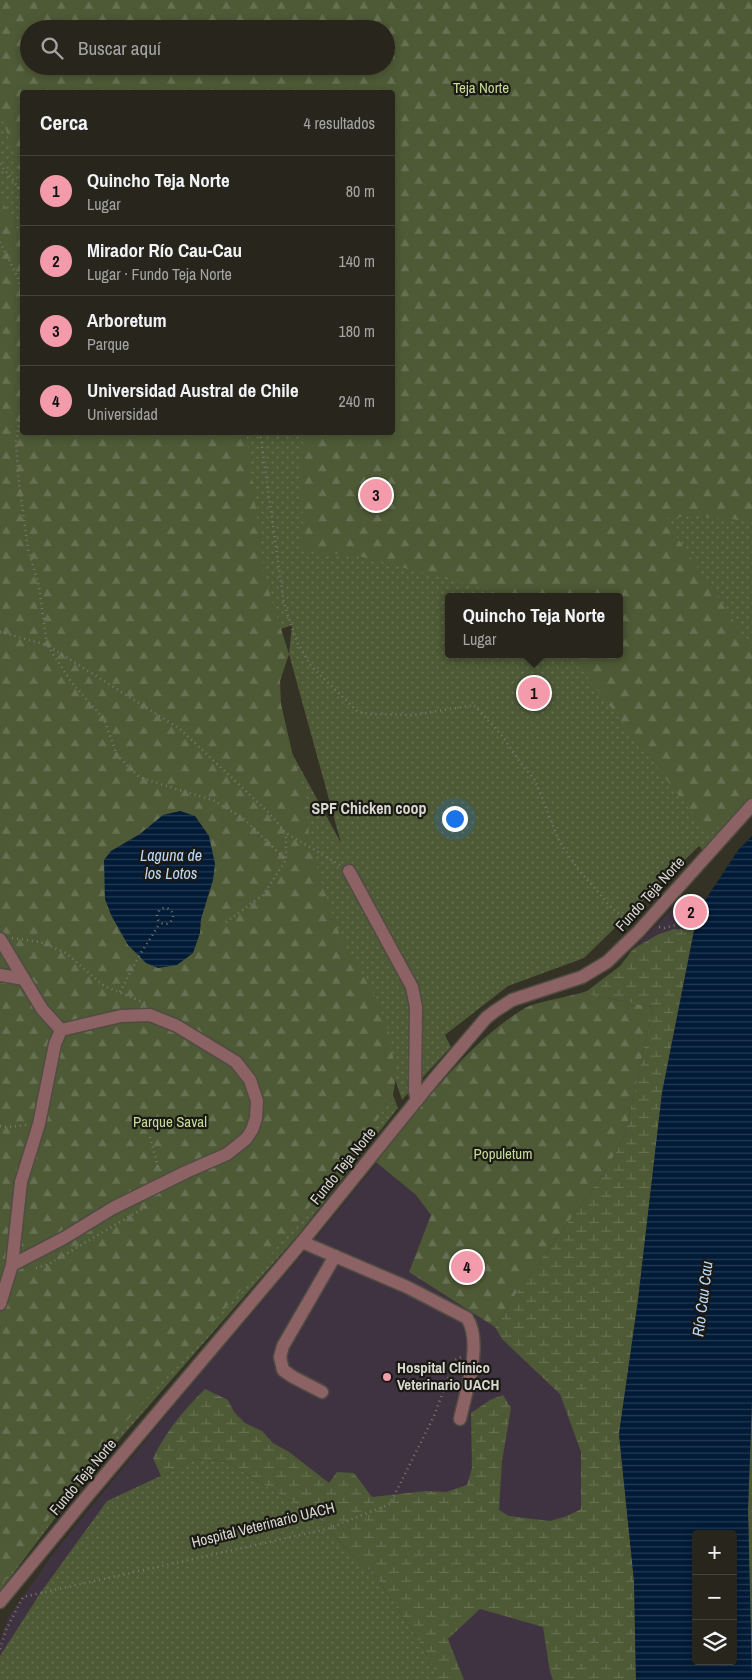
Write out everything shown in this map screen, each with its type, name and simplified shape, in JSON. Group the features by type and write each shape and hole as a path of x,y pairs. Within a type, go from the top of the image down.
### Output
{"street":[{"name":"Fundo Teja Norte","path":"0,1602 88,1494 302,1242 479,1027 495,1011 512,1000 551,986 572,981 595,971 618,953 752,805"},
{"path":"349,871 412,987 416,1007 415,1091 417,1100"},
{"path":"4,939 24,979 42,1009 61,1030"},
{"path":"0,975 24,979"},
{"path":"12,1264 64,1238 113,1208 227,1154 246,1139 252,1130 256,1118 258,1101 250,1080 236,1062 177,1026 150,1015 121,1016 61,1030"},
{"path":"0,1304 12,1264 21,1182 39,1124 55,1044 61,1030"},
{"path":"302,1242 407,1288 467,1318 474,1336 474,1351 460,1419"},
{"path":"322,1392 283,1370 280,1357 283,1346 335,1256"}],"path":[{"path":"0,164 20,189"},
{"path":"0,242 18,278 20,286"},
{"path":"20,418 16,442 18,484 28,549 39,586 47,645 72,683 104,719 117,756 139,777 213,800 244,818 286,860"},
{"path":"260,435 284,604 297,642 311,666 358,712 414,715 474,705 503,737 535,780 559,841 578,869 611,907 641,929 664,928 696,920"},
{"path":"0,632 47,645 180,729 268,812 286,833 349,871"},
{"path":"226,922 263,895 286,860 286,833"},
{"path":"161,909 169,910 172,914 171,920 165,924 160,922 157,918 158,913 161,909"},
{"path":"120,992 160,922"},
{"path":"4,939 40,942 66,953 104,986 150,1005"},
{"path":"0,1126 39,1124"},
{"name":"Hospital Veterinario UACH","path":"0,1649 6,1630 23,1597 327,1529 390,1504 434,1416 456,1360 474,1351"}],"shaded area":[{"path":"684,897 698,911 638,1300 636,1680 0,1680 0,1640 9,1616 56,1550 195,1380 312,1243 440,1085 483,1039 527,1007 587,991 620,966 633,949"}],"green space":[{"path":"0,0 752,0 752,813 704,852 699,846 584,958 508,986 445,1035 451,1047 402,1100 378,1028 220,927 398,1108 298,1235 84,1480 0,1591","holes":["292,625 289,654 341,843 251,678 240,644"]},
{"name":"Teja Norte","path":"0,0 752,0 752,521 697,516 664,518 752,648 752,796 709,835 573,658 623,658 623,593 500,593 351,554 326,554 299,550 303,523 300,470 304,435 395,435 395,90 20,90 20,170 0,112"},
{"name":"Parque Saval","path":"0,197 20,234 20,435 246,435 265,578 289,654 280,681 281,704 293,756 305,792 309,834 320,878 340,936 377,1000 389,1032 397,1071 393,1095 398,1108 390,1100 364,1140 328,1179 302,1218 177,1365 87,1465 57,1505 32,1546 0,1587","holes":["148,827 213,880 201,919 200,933 146,963 117,929 107,908 105,887 122,846"]},
{"path":"674,929 694,930 662,1093 638,1300 619,1434 634,1581 636,1680 553,1680 543,1627 480,1609 448,1639 464,1680 439,1680 421,1644 376,1576 351,1554 313,1512 297,1505 227,1462 197,1459 161,1476 153,1458 176,1421 205,1389 228,1400 234,1412 245,1423 262,1431 273,1443 289,1452 329,1483 337,1472 354,1473 372,1497 426,1491 446,1492 467,1485 472,1468 471,1413 490,1400 503,1395 511,1408 502,1461 499,1510 509,1516 550,1521 581,1509 581,1452 560,1394 502,1339 495,1327 517,1292 605,1172 625,1135 653,1007 581,993 587,991 620,966 633,949 657,935"},
{"name":"Populetum","path":"581,993 653,1007 625,1135 605,1172 517,1292 495,1327 409,1272 431,1215 416,1195 376,1162 444,1079 503,1023 530,1006"},
{"path":"752,1398 752,1669 751,1669 748,1509"},
{"path":"197,1459 227,1462 297,1505 313,1512 351,1554 376,1576 421,1644 439,1680 0,1680 0,1656 41,1592 107,1501"}],"water":[{"name":"Laguna de los Lotos","path":"180,811 195,816 209,836 215,864 213,880 193,953 177,965 158,968 146,963 128,945 111,915 105,899 104,860 111,851 140,834 163,815"},
{"name":"Río Cau Cau","path":"752,836 752,1398 748,1509 752,1680 636,1680 634,1581 619,1434 638,1300 662,1093 698,911 739,849"}],"place":[{"name":"Arboretum","path":"376,495"},
{"name":"Quincho Teja Norte","path":"534,693"},
{"name":"Mirador Río Cau-Cau","path":"691,912"},
{"name":"Universidad Austral de Chile","path":"467,1267"},
{"name":"Hospital Clínico Veterinario UACH","path":"387,1377"}],"district":[{"name":"SPF Chicken coop","path":"369,808"}]}
